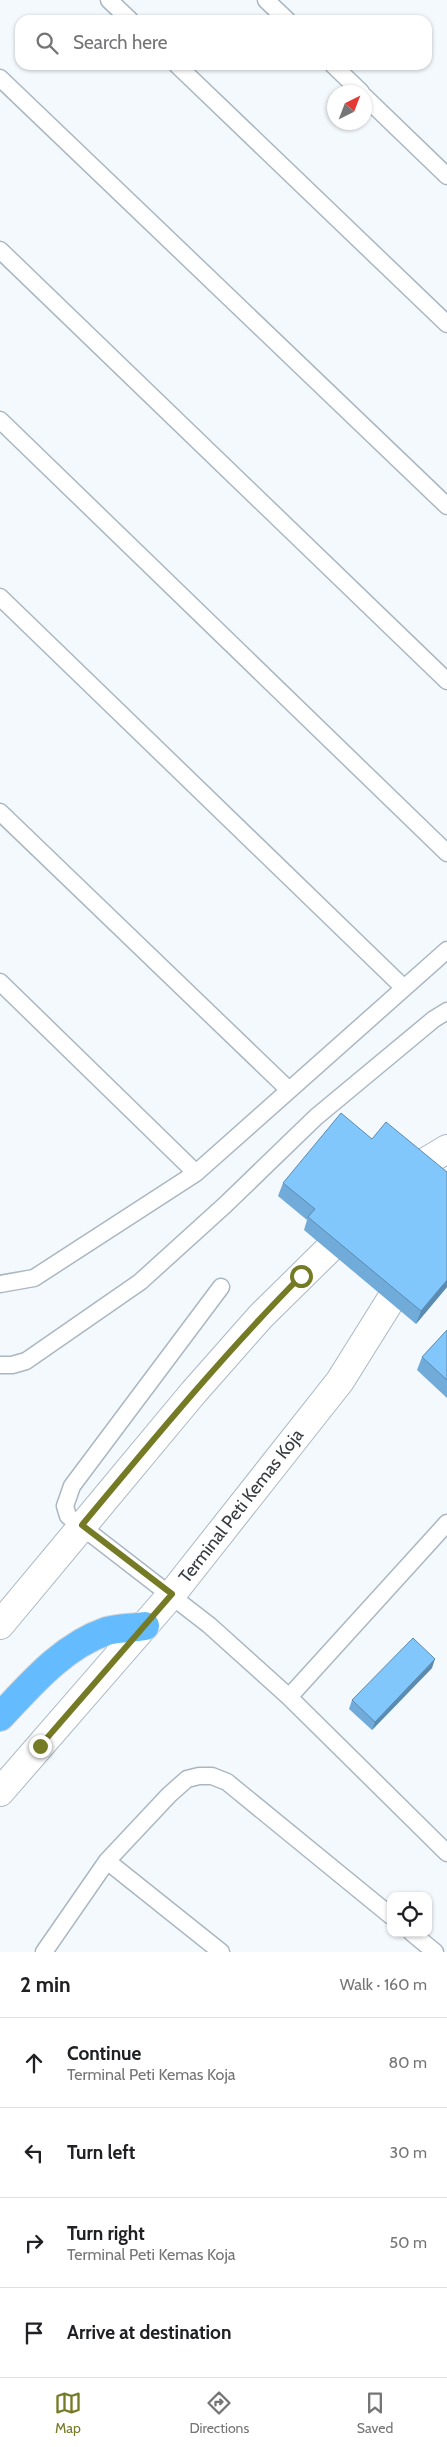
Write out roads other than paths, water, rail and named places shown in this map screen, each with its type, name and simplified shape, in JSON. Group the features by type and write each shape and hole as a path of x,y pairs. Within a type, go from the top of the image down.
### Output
{"highway":[{"path":"0,1717 45,1669 79,1645 107,1631 145,1626"}],"street":[{"path":"417,1167 447,1149"},
{"path":"0,1625 193,1393 260,1316 328,1250"},
{"name":"Terminal Peti Kemas Koja","path":"0,1792 172,1594 340,1381 390,1301"}],"lane":[{"path":"109,0 125,15"},
{"path":"266,0 282,15"},
{"path":"182,70 447,324"},
{"path":"338,70 354,85"},
{"path":"0,78 447,506"},
{"path":"372,104 447,176"},
{"path":"0,250 447,681"},
{"path":"0,420 447,854"},
{"path":"0,597 404,988"},
{"path":"0,812 289,1090"},
{"path":"0,1284 34,1278 196,1173 447,950"},
{"path":"0,982 196,1173"},
{"path":"0,1365 12,1365 26,1361 140,1282 316,1117 434,1019 447,1012"},
{"path":"221,1287 72,1486 65,1506 68,1516 172,1594 209,1625 289,1697 447,1853"},
{"path":"289,1697 447,1523"},
{"path":"44,1952 108,1861 169,1795 187,1779 199,1776 212,1776 227,1782 387,1913"},
{"path":"108,1861 221,1952"},
{"path":"417,1937 435,1952"}]}
